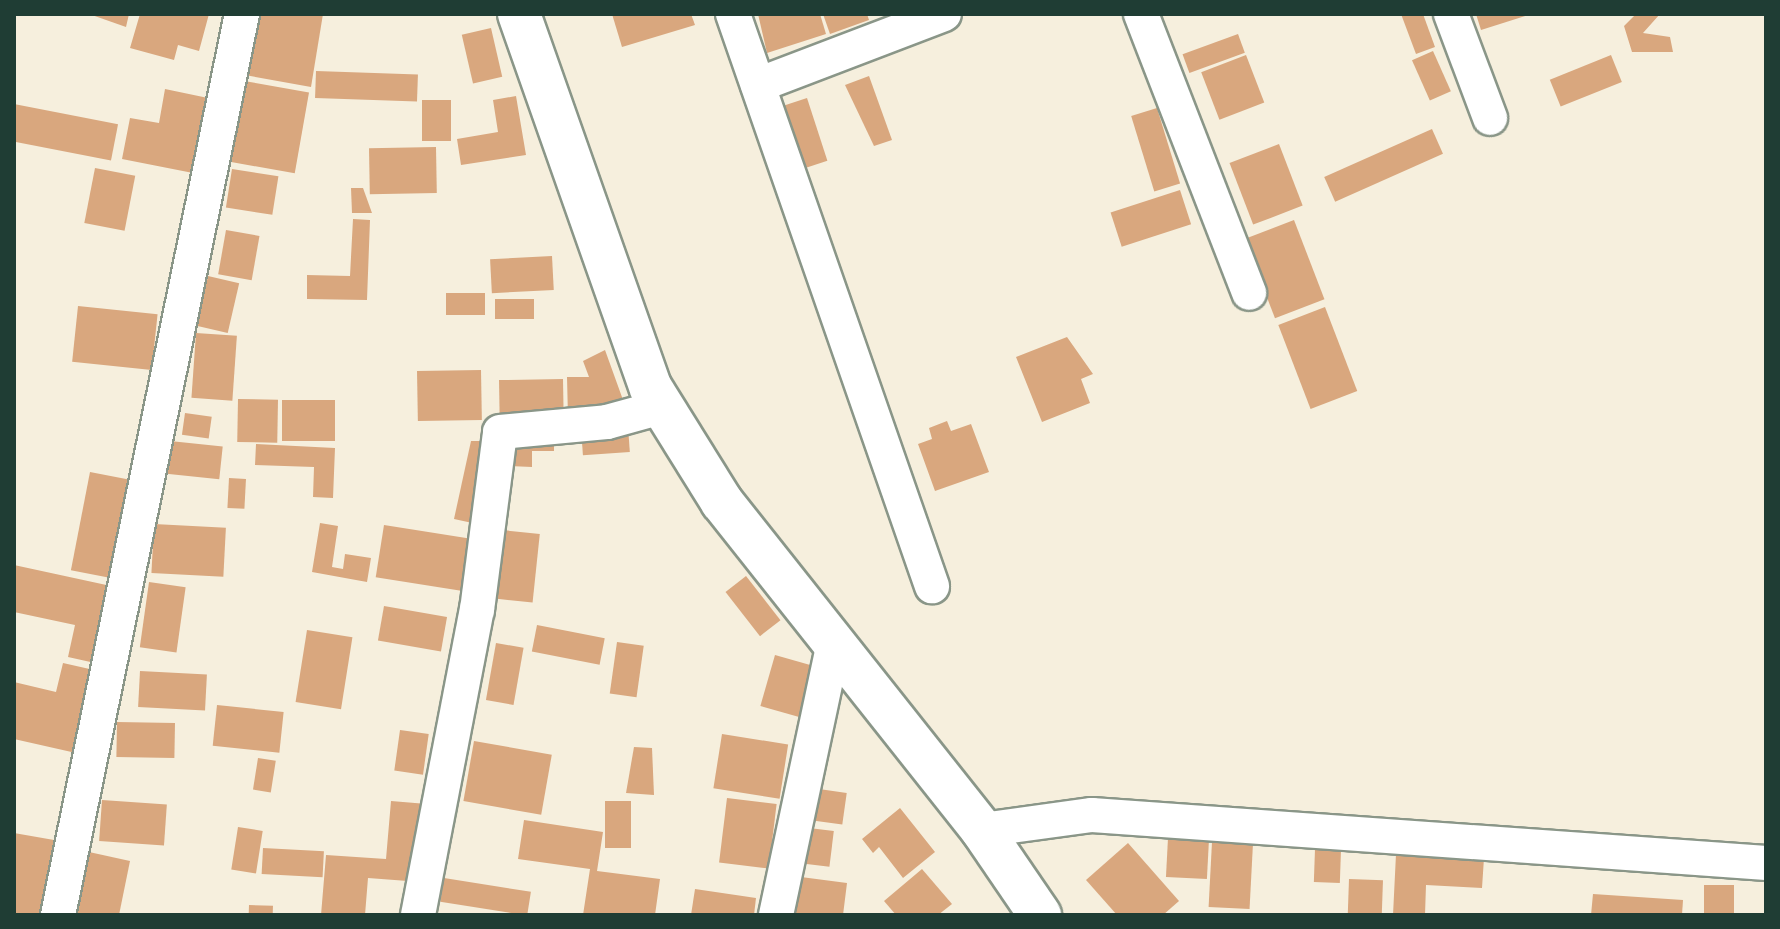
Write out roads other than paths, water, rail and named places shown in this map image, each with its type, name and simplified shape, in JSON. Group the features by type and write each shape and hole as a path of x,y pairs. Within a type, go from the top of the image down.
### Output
{"street":[{"path":"58,915 242,14"},
{"path":"519,14 609,281 662,407 722,502 982,830 1031,910"},
{"path":"733,14 932,586"},
{"path":"758,85 900,22 944,14"},
{"path":"1141,14 1249,293"},
{"path":"1451,14 1490,118"},
{"path":"418,915 477,610 500,432 607,422 662,407"},
{"path":"776,915 834,643"},
{"path":"982,830 1092,815 1766,863"}]}
